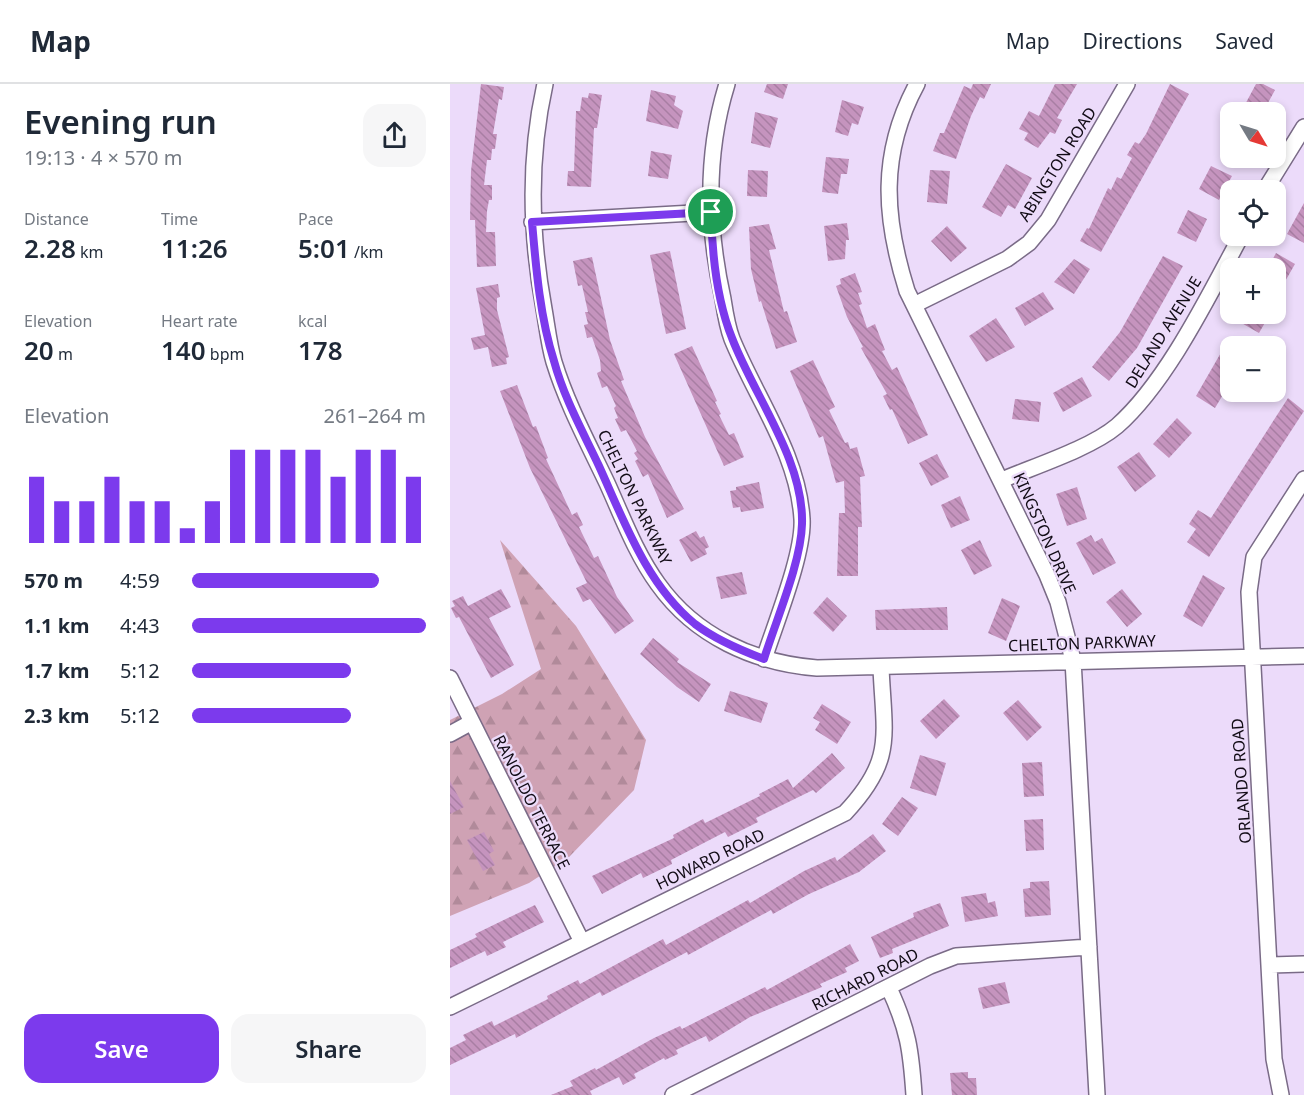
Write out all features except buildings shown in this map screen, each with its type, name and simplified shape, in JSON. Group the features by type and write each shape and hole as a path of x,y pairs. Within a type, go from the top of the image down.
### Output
{"street":[{"name":"CHELTON PARKWAY","path":"545,84 534,146 532,222 536,268 553,360 566,397 657,584 695,623 718,639 764,659 817,668 1304,656"},
{"path":"727,84 712,150 711,212 715,268 731,337 792,466 800,498 802,521 799,546 764,659"},
{"name":"KINGSTON DRIVE","path":"916,84 888,166 887,196 897,261 914,305 1002,480 1058,602 1073,660 1097,1095"},
{"name":"ABINGTON ROAD","path":"914,305 1007,259 1029,243 1048,220 1127,84"},
{"path":"1271,180 1304,127"},
{"path":"532,222 711,212"},
{"name":"DELAND AVENUE","path":"1002,480 1081,446 1116,427 1146,395 1203,307 1236,246"},
{"name":"ORLANDO ROAD","path":"1281,1095 1274,1059 1271,965 1251,657 1249,592 1254,557 1304,479"},
{"name":"HOWARD ROAD","path":"450,1006 845,813 865,792 879,767 884,740 881,668"},
{"name":"RANOLDO TERRACE","path":"450,678 582,942"},
{"path":"450,734 472,723"},
{"name":"RICHARD ROAD","path":"673,1095 956,956 1089,947"},
{"path":"1271,965 1304,964"},
{"path":"889,987 911,1046 914,1095"}],"green space":[{"path":"500,540 576,626 646,740 634,790 569,857 529,883 450,916 450,720 502,694 541,669"}],"route":[{"path":"711,212 715,268 731,337 792,466 802,521 799,546 764,659 718,639 695,623 657,584 566,397 553,360 536,268 532,222 711,212"}]}
